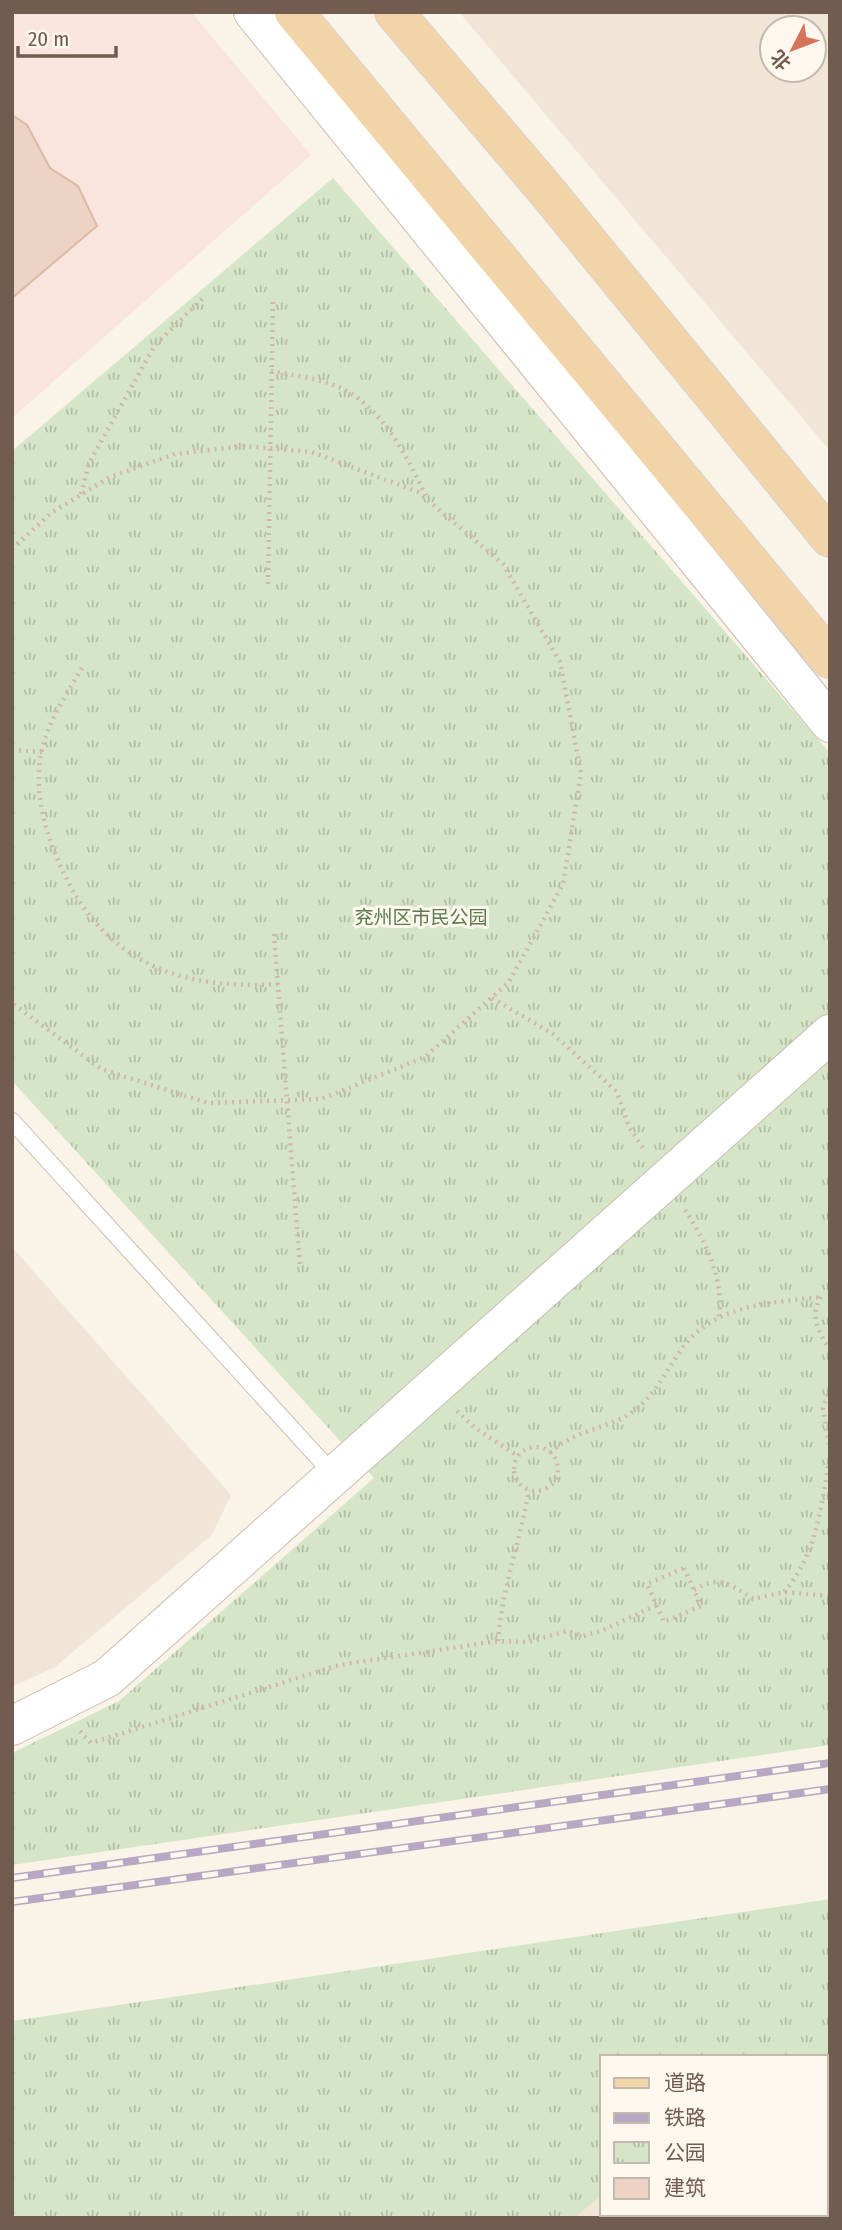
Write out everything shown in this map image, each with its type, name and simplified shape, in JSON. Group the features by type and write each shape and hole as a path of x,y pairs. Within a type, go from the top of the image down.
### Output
{"main road":[{"path":"294,12 830,659"},
{"path":"394,12 545,189 830,538"}],"street":[{"path":"253,12 830,723"},
{"path":"12,1726 107,1678 830,1034"}],"lane":[{"path":"12,1121 334,1475"}],"path":[{"path":"80,495 89,463 155,345 203,299"},
{"path":"268,584 273,302"},
{"path":"271,371 318,381 350,393 388,429 402,447 428,500"},
{"path":"12,549 51,513 110,477 175,454 244,446 312,452 418,492 503,564 560,662 581,773 563,884 509,982 425,1057 321,1099 208,1103 101,1069 12,1003"},
{"path":"82,668 55,715 42,752 39,777 42,811 66,881 90,917 116,942 143,962 175,976 239,986 278,984"},
{"path":"12,750 42,752"},
{"path":"274,934 300,1267"},
{"path":"492,998 553,1034 617,1092 629,1127 693,1222 708,1251 720,1294 719,1317"},
{"path":"550,1453 564,1440 612,1423 647,1400 670,1372 685,1344 719,1317 765,1302 821,1297 816,1304 816,1322 830,1349"},
{"path":"432,1388 475,1428 518,1457"},
{"path":"784,1592 796,1579 820,1516 830,1453 823,1408 830,1388"},
{"path":"537,1447 550,1453 557,1465 555,1480 544,1490 529,1490 515,1476 518,1457 537,1447"},
{"path":"498,1641 501,1605 522,1530 529,1490"},
{"path":"684,1568 701,1606 664,1622 657,1605 647,1584 684,1568"},
{"path":"694,1590 715,1581 736,1585 753,1599 784,1592 830,1596"},
{"path":"56,1704 91,1743 339,1665 498,1641 528,1642 567,1631 583,1636 601,1631 657,1605"}],"shaded area":[{"path":"12,12 191,12 311,155 12,418"},
{"path":"459,12 830,12 830,450"},
{"path":"12,1247 231,1495 212,1535 55,1667 12,1687"},
{"path":"600,2195 600,2216 623,2218 575,2218"}],"green space":[{"name":"兖州区市民公园","path":"333,178 830,753 830,1745 12,1865 12,1753 119,1701 374,1478 12,1081 12,451"},
{"path":"830,1899 830,2218 622,2216 828,2216 828,2055 600,2055 600,2196 575,2218 12,2218 12,2021"}],"building":[{"path":"12,115 27,125 50,168 78,186 97,226 12,298"}],"railway":[{"path":"12,1878 830,1763"},
{"path":"12,1902 830,1789"}]}
